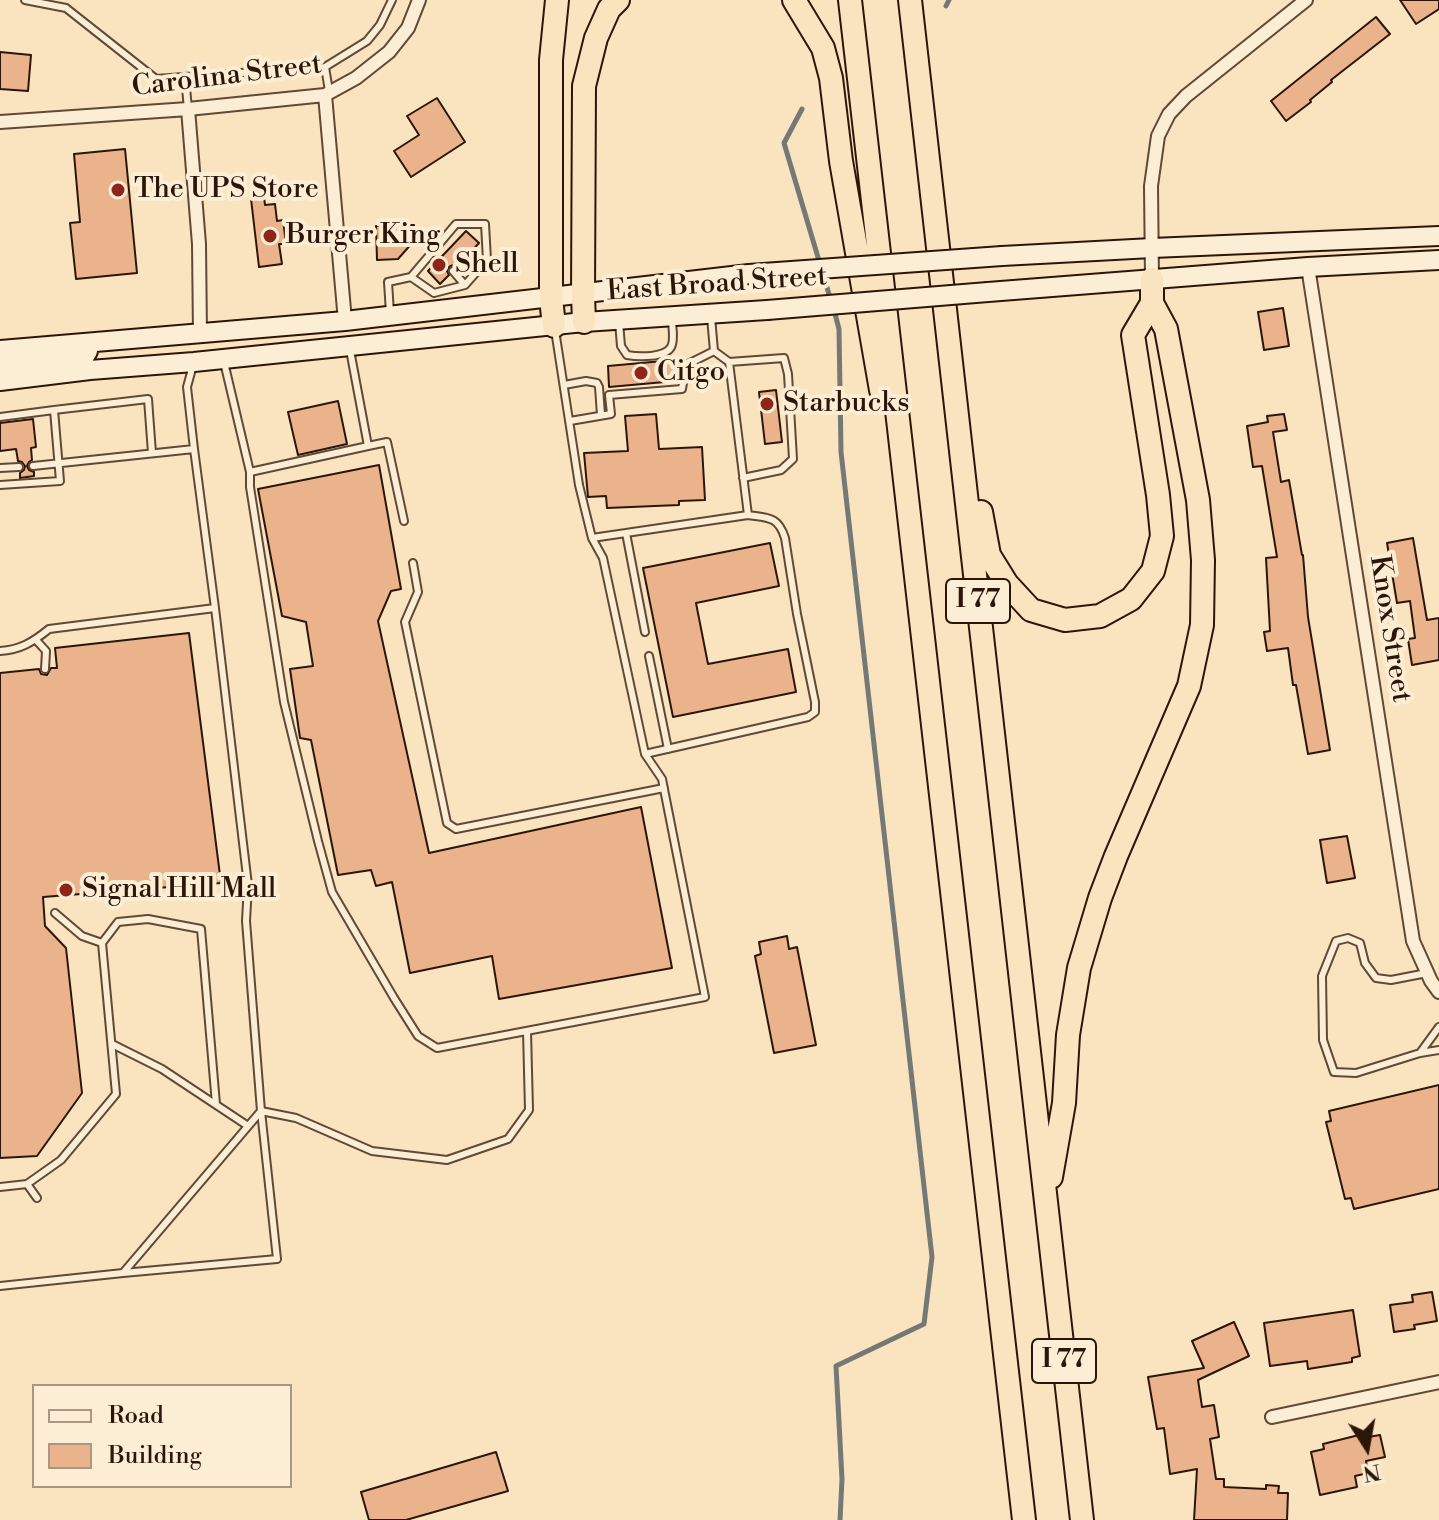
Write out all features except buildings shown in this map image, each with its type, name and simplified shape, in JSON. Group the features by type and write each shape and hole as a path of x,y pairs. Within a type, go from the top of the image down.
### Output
{"highway":[{"path":"554,326 551,298 551,60 557,0"},
{"path":"584,322 584,86 596,38 609,9 618,0"},
{"path":"794,0 823,48 831,78 841,161 923,636"},
{"name":"I 77","path":"850,0 1024,1520"},
{"name":"I 77","path":"910,0 1082,1520"},
{"path":"931,190 989,555 1007,584 1031,610 1065,620 1100,616 1131,599 1153,571 1162,536 1133,335 1152,303"},
{"path":"1046,1201 1064,1103 1068,1035 1079,968 1116,856 1189,686 1202,625 1203,560 1198,500 1166,329 1152,303 1152,279"}],"main road":[{"name":"East Broad Street","path":"0,350 345,321 749,274 1002,256 1439,236"},
{"name":"East Broad Street","path":"0,381 584,322 1308,267 1439,260"},
{"path":"194,362 200,334"},
{"path":"0,364 85,356 95,343"}],"street":[{"name":"Carolina Street","path":"0,122 188,109 328,94 356,78 389,52 408,28 419,0"},
{"path":"1152,279 1151,186 1158,136 1169,114 1186,96 1306,0"},
{"path":"328,94 345,321"},
{"path":"188,109 199,244 200,334"},
{"name":"Knox Street","path":"1308,267 1413,941 1439,992"},
{"path":"1272,1417 1439,1382"}],"lane":[{"path":"25,0 66,8 156,79 325,67 367,41 380,25 392,0"},
{"path":"325,67 328,94"},
{"path":"185,77 188,109"},
{"path":"391,316 388,282 411,277 456,224 485,224 487,260 465,285 434,293 411,277"},
{"path":"445,237 454,244"},
{"path":"433,251 440,258"},
{"path":"466,257 480,269"},
{"path":"453,271 465,285"},
{"path":"711,314 714,351 729,362 784,358 788,374 793,459 781,470 743,478"},
{"path":"618,320 621,346 627,355 633,356 660,354 671,347 671,317"},
{"path":"223,359 250,472 284,702 332,892 418,1036 437,1048 705,997 662,779 645,754 603,558 592,538 579,485 554,326"},
{"path":"350,346 368,446"},
{"path":"570,421 611,414 609,395 682,389 686,365 714,351"},
{"path":"0,1286 277,1259 261,1111 246,921 248,885 187,387 194,362"},
{"path":"729,362 748,515"},
{"path":"564,385 586,381 597,383 601,415"},
{"path":"0,417 148,399 152,453"},
{"path":"0,485 60,481 54,410"},
{"path":"250,472 387,442 404,521"},
{"path":"33,466 194,449"},
{"path":"0,468 19,467"},
{"path":"592,538 748,515 777,521 782,527 815,712 808,717 645,754"},
{"path":"626,533 645,632"},
{"path":"413,563 418,592 405,622 447,823 456,829 664,788"},
{"path":"0,651 16,650 49,629 215,608"},
{"path":"36,640 46,651 45,669"},
{"path":"649,656 668,749"},
{"path":"55,913 82,936 102,943"},
{"path":"0,1187 27,1184 61,1160 116,1094 102,943 118,922 148,919 201,929 216,1104"},
{"path":"1427,973 1391,980 1376,978 1365,963 1360,943 1348,938 1336,941 1322,976 1323,1040 1334,1072 1356,1073 1439,1050"},
{"path":"1420,1053 1439,1027"},
{"path":"261,1111 296,1118 372,1151 447,1160 508,1139 529,1110 527,1031"},
{"path":"112,1044 162,1069 248,1126"},
{"path":"123,1273 261,1111"},
{"path":"27,1184 37,1198"}],"waterway":[{"path":"946,6 949,0"},
{"path":"802,109 784,143 831,301"},
{"path":"834,310 839,329 841,452 932,1257 924,1324 836,1366 842,1479 840,1520"}],"place":[{"name":"The UPS Store","path":"118,190"},
{"name":"Burger King","path":"270,236"},
{"name":"Shell","path":"439,265"},
{"name":"Citgo","path":"641,373"},
{"name":"Starbucks","path":"767,404"},
{"name":"Signal Hill Mall","path":"66,890"}]}
